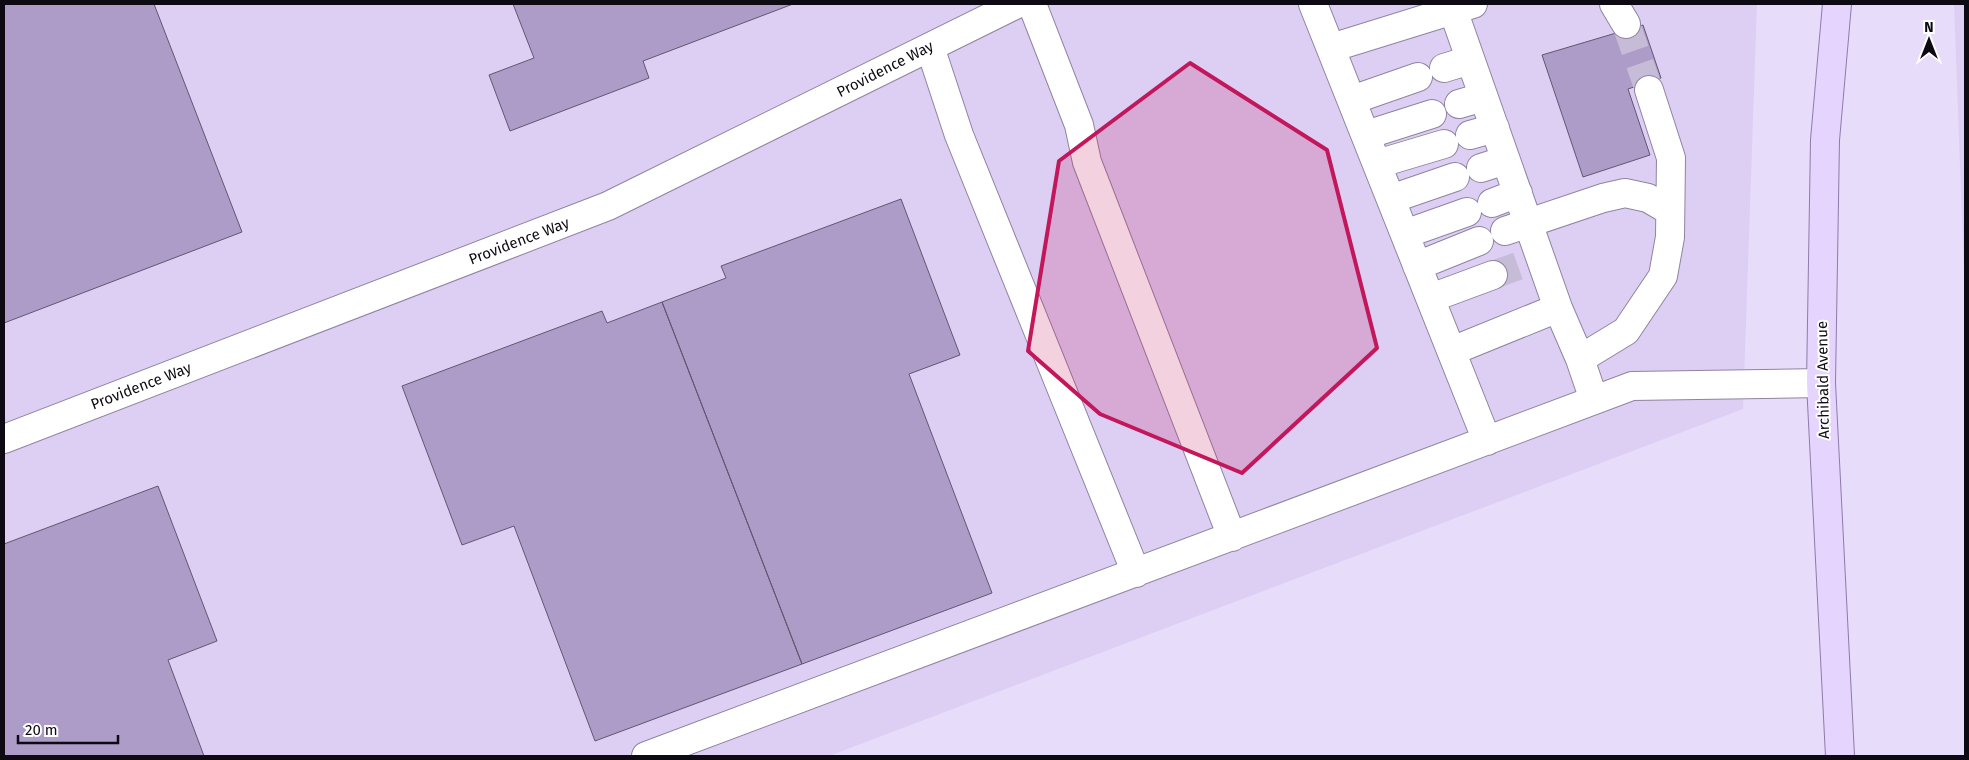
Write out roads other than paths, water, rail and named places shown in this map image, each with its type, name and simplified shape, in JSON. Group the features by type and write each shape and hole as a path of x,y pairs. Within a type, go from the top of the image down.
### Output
{"main road":[{"name":"Archibald Avenue","path":"1837,4 1825,140 1821,383 1840,756"}],"street":[{"name":"Providence Way","path":"4,439 608,206 1017,4"},
{"path":"1032,4 1079,125 1086,162 1232,538"},
{"path":"1313,4 1487,441"},
{"path":"1331,48 1463,7 1470,60 1471,100 1494,164 1518,193 1517,266 1558,308 1580,359 1594,400"},
{"path":"930,47 960,135 1136,573"},
{"path":"1444,68 1470,60"},
{"path":"1352,100 1418,77"},
{"path":"1580,359 1626,331 1663,276 1670,237 1671,158 1649,90"},
{"path":"1366,135 1432,114"},
{"path":"1378,164 1444,144"},
{"path":"1391,199 1455,177"},
{"path":"1405,234 1518,193"},
{"path":"1517,227 1602,198 1625,193 1648,198 1670,212"},
{"path":"1418,266 1479,241"},
{"path":"1431,298 1517,266"},
{"path":"1452,351 1558,308"},
{"path":"646,756 1232,538 1632,386 1821,383"}],"tunnel":[{"path":"1626,24 1649,90"},
{"path":"1493,275 1518,266"}]}
